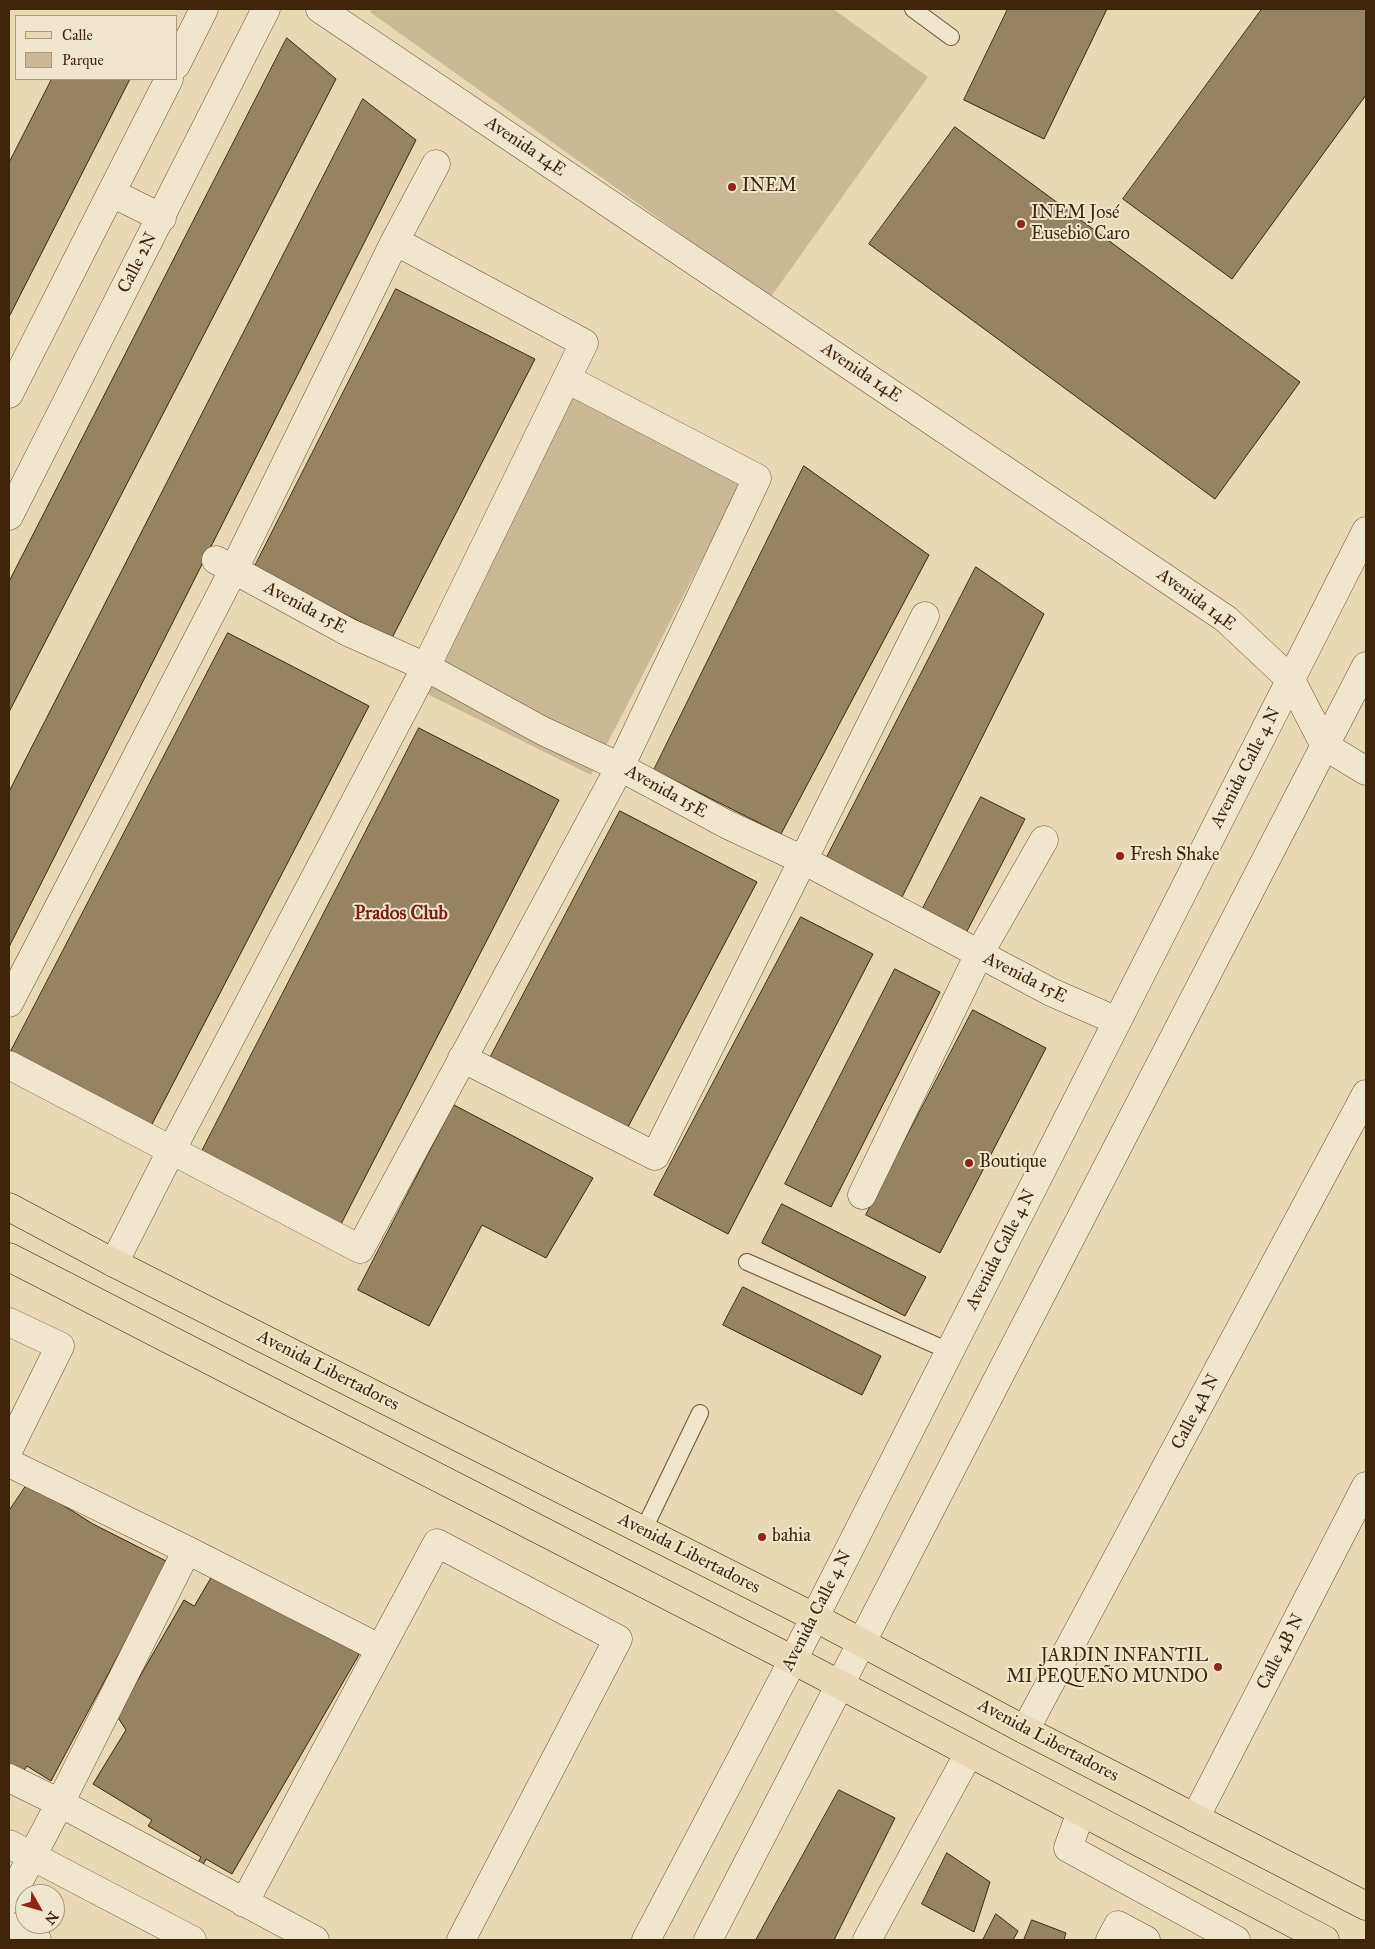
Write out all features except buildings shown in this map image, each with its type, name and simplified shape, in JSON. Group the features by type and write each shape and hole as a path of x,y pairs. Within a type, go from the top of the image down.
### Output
{"main road":[{"name":"Avenida Libertadores","path":"9,1207 114,1263 814,1617 1025,1730 1365,1903"},
{"path":"9,1257 793,1660 1325,1940"}],"street":[{"path":"178,61 204,9"},
{"name":"Calle 2N","path":"9,516 162,218 266,9"},
{"name":"Avenida 14E","path":"320,9 1226,619 1291,680 1324,746"},
{"path":"9,394 168,80"},
{"path":"9,1003 225,564 436,164"},
{"path":"112,193 162,218"},
{"path":"114,1263 426,667 584,343 395,241"},
{"path":"9,1065 360,1249 620,767 758,478 567,379"},
{"name":"Avenida Calle 4 N","path":"646,1940 793,1660 1366,531"},
{"name":"Avenida 15E","path":"225,564 348,632 426,667 543,731 620,767 726,824 803,860 1051,992 1117,1021"},
{"path":"462,1058 655,1156 924,616"},
{"path":"708,1940 1366,666"},
{"path":"1324,746 1366,771"},
{"path":"862,1195 978,954 1044,840"},
{"name":"Calle 4A N","path":"1025,1730 1366,1094"},
{"path":"9,1322 60,1346 9,1449"},
{"path":"9,1463 187,1550 379,1648"},
{"name":"Calle 4B N","path":"1195,1818 1366,1486"},
{"path":"244,1904 379,1648 437,1543 618,1639 461,1940"},
{"path":"9,1900 20,1850 60,1804 187,1550"},
{"path":"867,1940 969,1753"},
{"path":"9,1778 315,1940"},
{"path":"1081,1812 1068,1848 1232,1939"},
{"path":"20,1850 192,1940"},
{"path":"1110,1940 1118,1925 1146,1940"},
{"path":"9,1926 37,1940"}],"lane":[{"path":"913,9 951,37"},
{"path":"747,1262 950,1351"},
{"path":"644,1531 700,1413"}],"green space":[{"name":"INEM","path":"373,9 833,9 928,77 770,298 370,12"},
{"path":"576,388 744,478 591,775 421,691"}],"place":[{"name":"INEM","path":"732,187"},
{"name":"INEM José Eusebio Caro","path":"1021,224"},
{"name":"Fresh Shake","path":"1120,856"},
{"name":"Boutique","path":"969,1163"},
{"name":"bahia","path":"762,1537"},
{"name":"JARDIN INFANTIL MI PEQUEÑO MUNDO","path":"1218,1667"}],"district":[{"name":"Prados Club","path":"401,914"}]}
